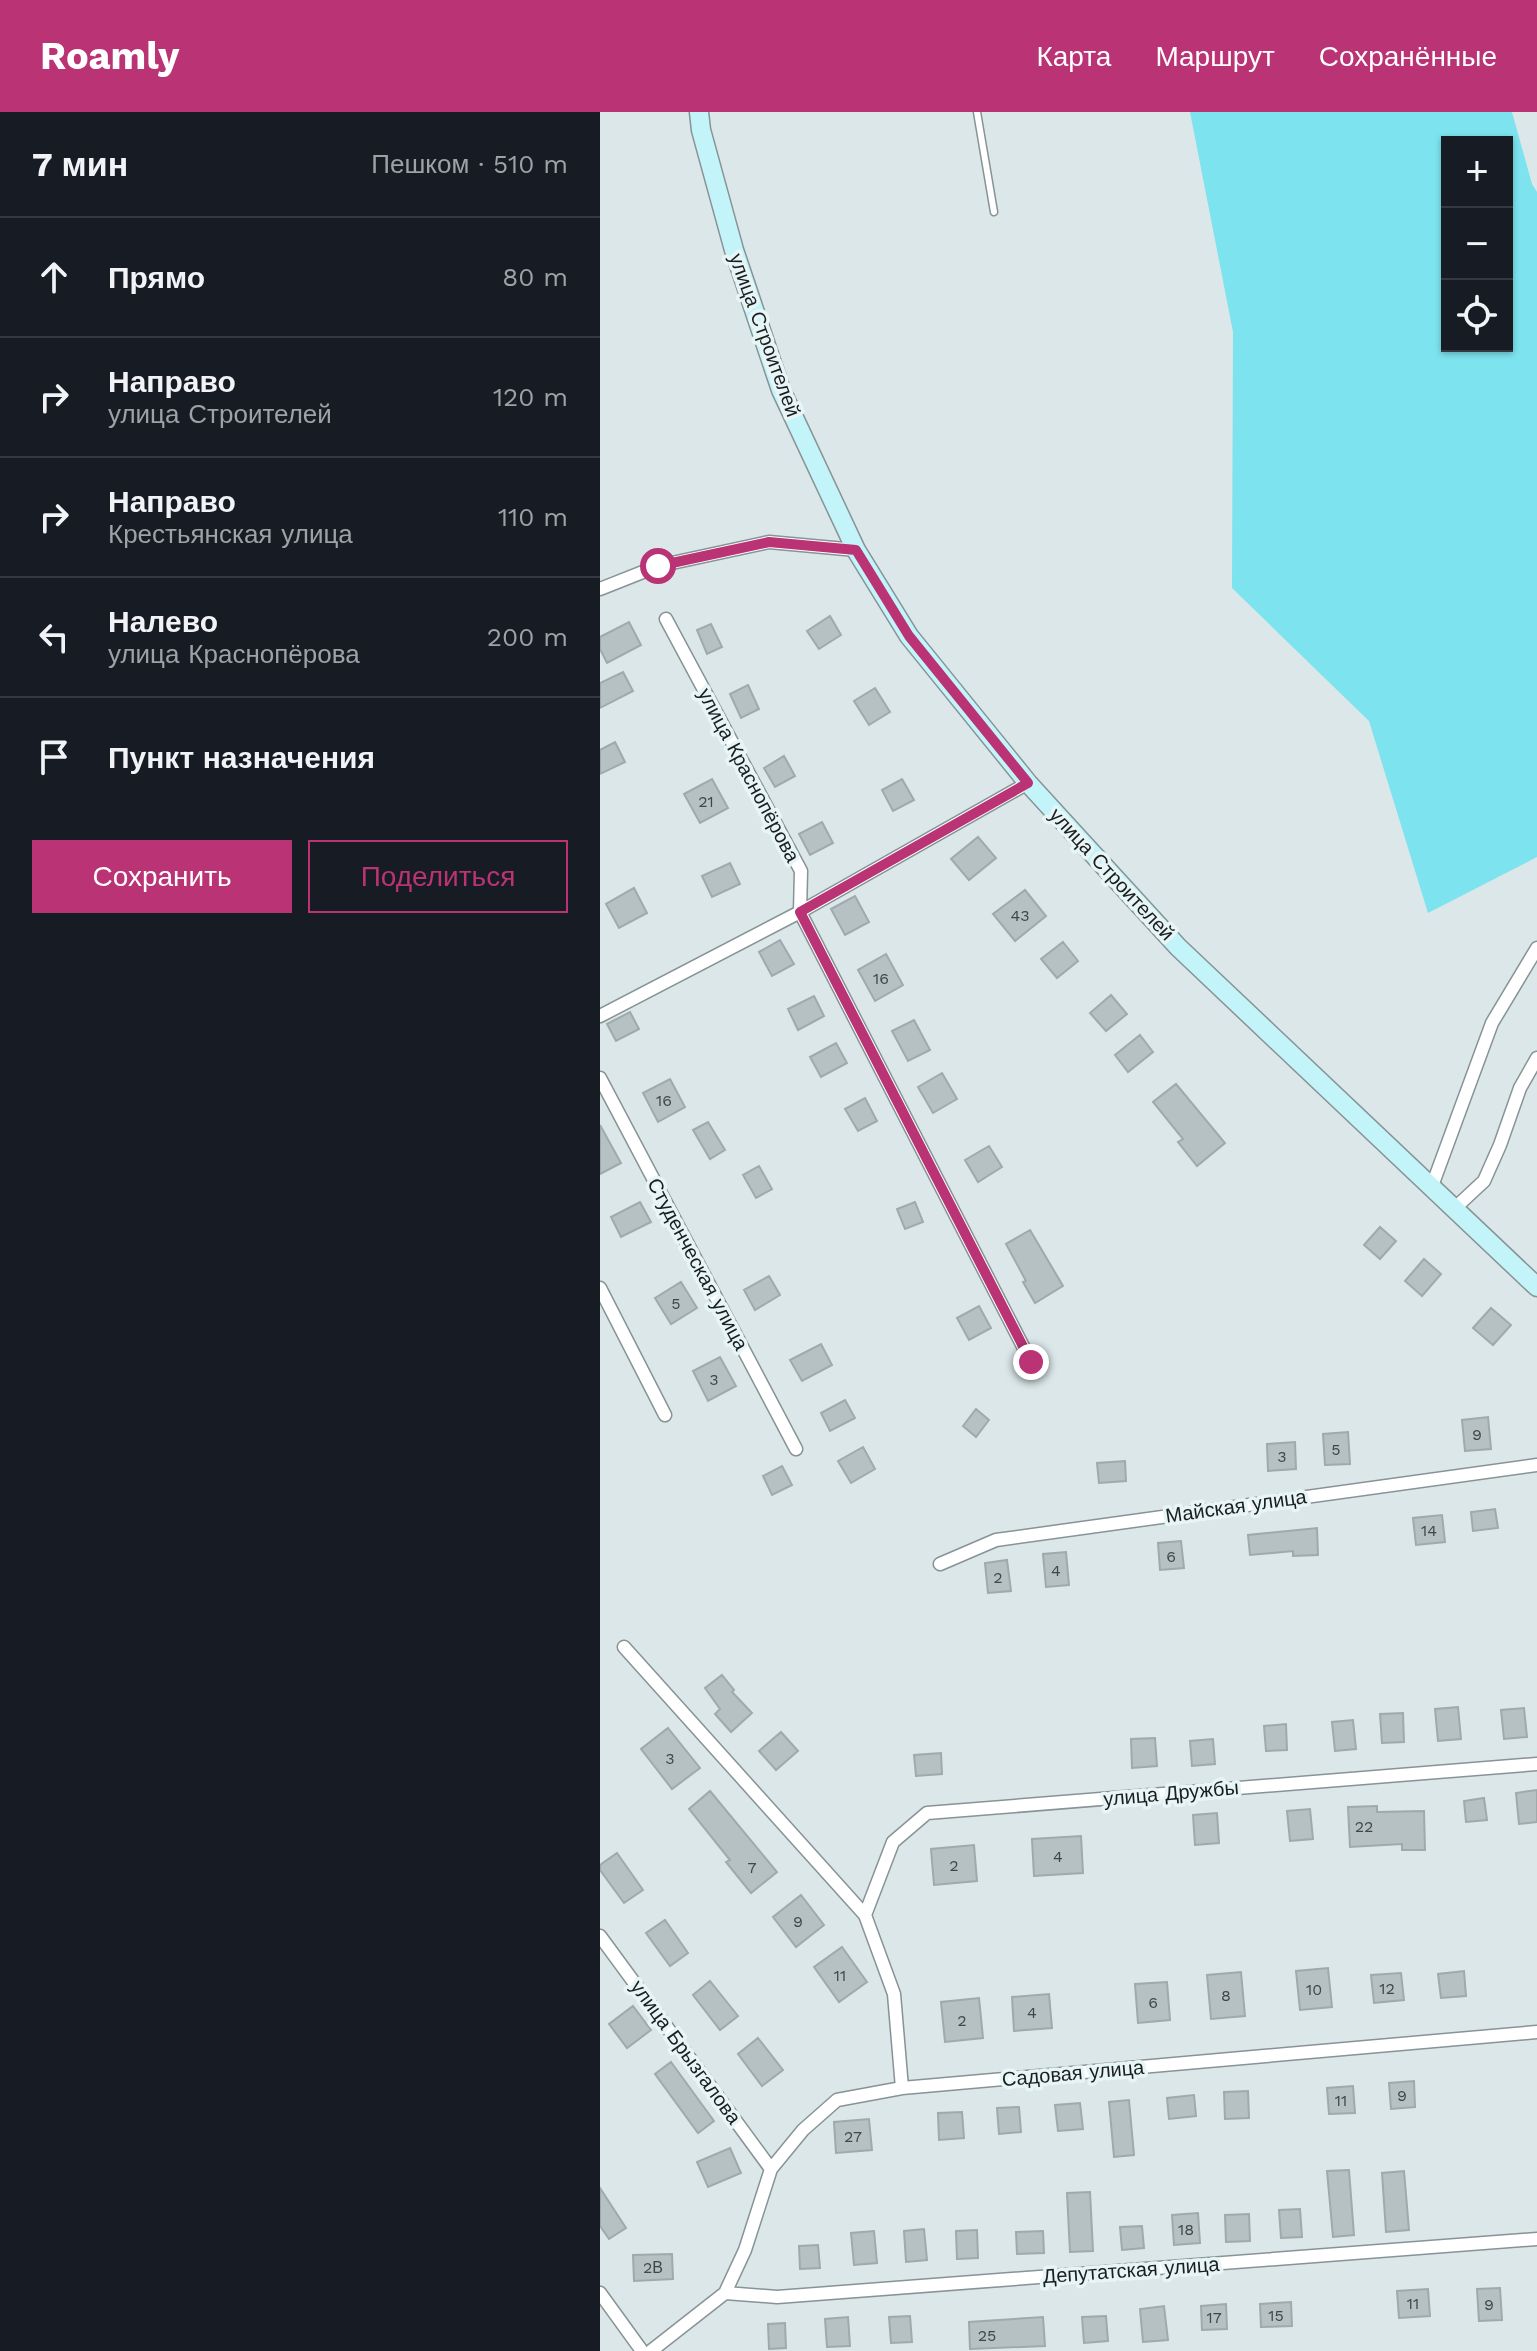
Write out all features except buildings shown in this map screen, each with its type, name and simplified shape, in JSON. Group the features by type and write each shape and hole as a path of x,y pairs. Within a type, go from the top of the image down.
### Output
{"street":[{"name":"улица Строителей","path":"699,112 701,130 734,250 781,390 856,550 909,636 1028,783 1178,947 1537,1287"},
{"path":"600,589 658,566 769,542 856,550"},
{"name":"улица Краснопёрова","path":"666,619 801,871 800,912 1031,1362"},
{"path":"600,1016 800,912 1028,783"},
{"path":"1432,1186 1492,1023 1537,948"},
{"path":"1455,1208 1484,1181 1520,1088 1537,1058"},
{"name":"Студенческая улица","path":"600,1078 796,1449"},
{"path":"600,1288 665,1415"},
{"name":"Майская улица","path":"940,1564 996,1540 1537,1465"},
{"path":"624,1647 865,1915 894,1994 902,2088"},
{"name":"улица Дружбы","path":"865,1915 893,1842 927,1813 1537,1764"},
{"name":"улица Брызгалова","path":"600,1936 771,2169"},
{"name":"Садовая улица","path":"725,2293 745,2250 771,2169 803,2130 837,2100 902,2088 1537,2032"},
{"name":"Депутатская улица","path":"725,2293 777,2297 1537,2239"},
{"path":"600,2293 642,2351"},
{"path":"651,2351 725,2293"}],"lane":[{"path":"977,112 994,212"}],"shaded area":[{"path":"1190,112 1512,112 1537,192 1537,857 1428,913 1369,721 1232,588 1233,332"}],"route":[{"path":"658,566 769,542 856,550 909,636 1028,783 800,912 1031,1362"}]}
